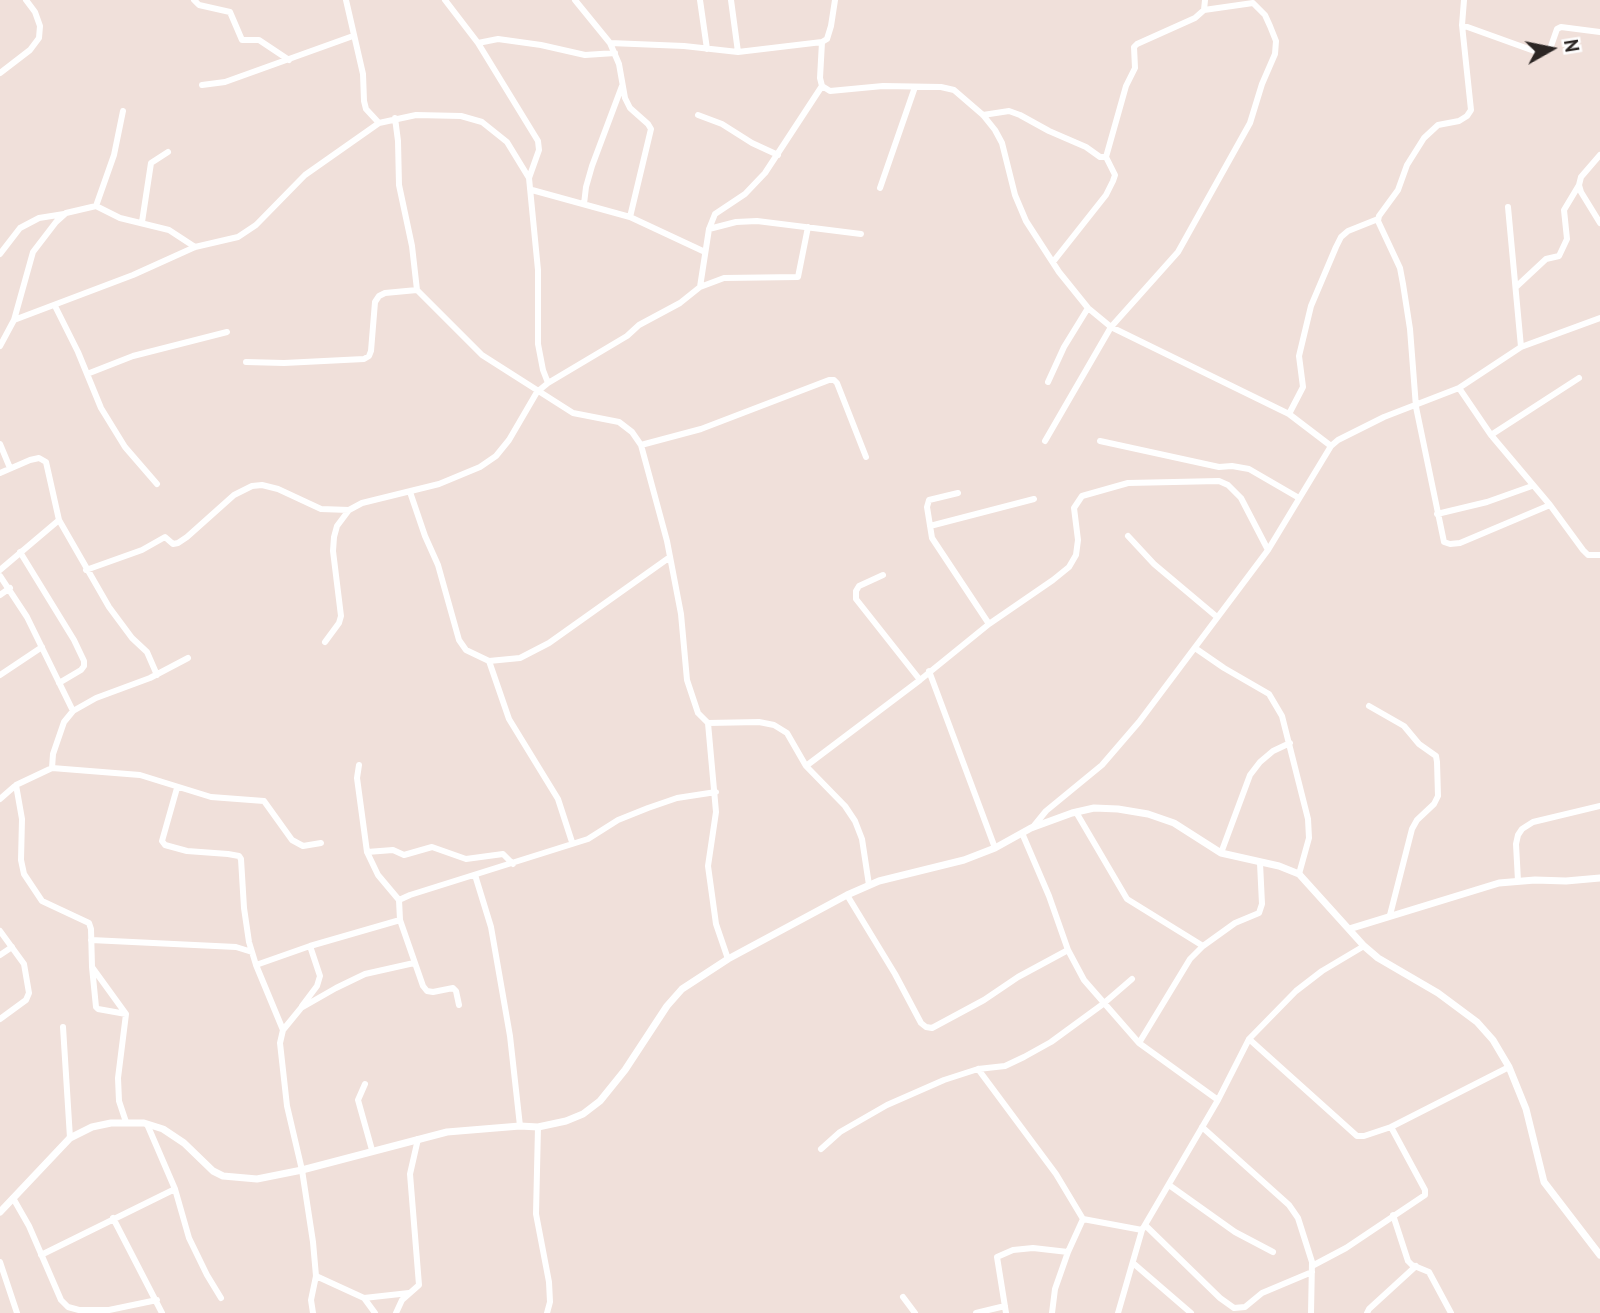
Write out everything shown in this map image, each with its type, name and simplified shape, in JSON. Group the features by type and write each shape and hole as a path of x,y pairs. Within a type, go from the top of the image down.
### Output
{"street":[{"path":"0,73 30,50 39,38 40,26 35,12 26,0"},
{"path":"194,0 199,5 230,12 242,40 258,40 289,60"},
{"path":"346,0 352,36 363,74 366,109 379,123"},
{"path":"445,0 478,43 538,141 539,150 529,178"},
{"path":"575,0 610,43 630,108 651,129 630,217"},
{"path":"700,0 707,49"},
{"path":"731,0 738,52"},
{"path":"610,43 738,52 822,42 827,38 831,26 835,0"},
{"path":"1204,9 1205,0"},
{"path":"1289,414 1303,387 1299,356 1311,306 1341,237 1348,230 1378,219 1394,197 1407,165 1424,138 1438,125 1459,121 1471,110 1462,25 1464,0"},
{"path":"1045,441 1111,327 1178,252 1250,123 1262,83 1275,54 1276,41 1265,15 1253,3 1204,9 1195,18 1134,47 1135,68 1126,86 1106,157 1115,175 1113,181 1053,262"},
{"path":"1462,25 1537,52 1550,49 1557,29 1561,27 1600,32"},
{"path":"202,85 225,82 352,36"},
{"path":"478,43 506,39 585,55 615,53"},
{"path":"700,287 709,229 715,214 745,194 778,155 821,86 822,42"},
{"path":"584,204 592,166 622,86"},
{"path":"821,86 830,90 884,86 941,87 954,90 983,115 1002,143 1015,195 1026,221 1088,308 1111,327 1289,414 1331,446"},
{"path":"880,188 915,87"},
{"path":"96,206 114,155 123,111"},
{"path":"983,115 1009,111 1086,147 1100,157 1106,157"},
{"path":"14,320 133,275 195,247 230,241 256,225 305,175 379,123 395,118 438,114 461,116 482,122 507,142 529,178 538,271 538,344 548,383"},
{"path":"698,115 722,124 752,144 778,155"},
{"path":"395,118 399,185 412,246 417,290 482,355 573,413 619,422 632,432 641,445 670,557 681,614 688,688 698,713 708,723 716,792 716,812 708,866 716,924 727,959"},
{"path":"142,222 151,163 168,152"},
{"path":"1516,287 1546,259 1559,256 1567,239 1564,210 1581,177 1600,155"},
{"path":"1579,185 1600,223"},
{"path":"532,190 630,217 705,252"},
{"path":"0,254 20,228 39,218 96,206 120,218 169,230 195,247"},
{"path":"1508,207 1521,347"},
{"path":"0,346 14,320 33,252 66,213"},
{"path":"1378,219 1401,276 1410,329 1416,407 1444,542 1460,543 1550,505"},
{"path":"709,229 746,220 861,234"},
{"path":"325,642 341,616 334,562 334,537 337,526 349,510 362,503 461,477 496,456 509,440 537,392 627,336 639,325 680,303 700,287 734,277 798,277 808,227"},
{"path":"246,362 364,359 371,351 375,302 379,296 417,290"},
{"path":"55,306 101,408 125,447 157,484"},
{"path":"1048,382 1064,347 1088,308"},
{"path":"1031,828 1045,811 1101,765 1139,722 1268,550 1331,446 1384,417 1416,407 1459,388 1521,347 1600,318"},
{"path":"87,374 133,356 227,332"},
{"path":"1491,435 1579,378"},
{"path":"641,445 701,429 834,380 866,457"},
{"path":"1459,388 1491,435 1550,505 1583,550 1588,555 1600,555"},
{"path":"1100,441 1219,467 1249,469 1299,498"},
{"path":"0,444 10,468"},
{"path":"0,473 30,460 43,460 48,466 59,520 109,607 132,638 147,652 157,675"},
{"path":"806,766 989,624 1069,567 1077,548 1074,509 1082,496 1128,483 1219,481 1241,498 1268,550"},
{"path":"86,570 142,550 165,537 173,544 178,543 234,495 252,486 262,485 278,489 321,509 349,510"},
{"path":"1437,513 1487,502 1532,486"},
{"path":"410,492 441,575 459,640 466,650 489,662 520,658 548,643 670,557"},
{"path":"958,492 929,500 930,526 934,542 989,624"},
{"path":"930,526 1034,499"},
{"path":"0,570 59,520"},
{"path":"1128,536 1154,564 1217,617"},
{"path":"20,552 84,661 81,670 59,683"},
{"path":"883,575 859,586 856,599 920,680"},
{"path":"0,576 10,588 42,647 73,711"},
{"path":"0,595 10,588"},
{"path":"0,675 42,647"},
{"path":"1195,648 1269,694 1282,716 1309,828 1309,838 1298,874"},
{"path":"52,768 53,754 64,722 73,711 96,698 157,675 188,658"},
{"path":"489,662 509,719 558,799 572,842"},
{"path":"929,671 995,848"},
{"path":"1370,706 1405,726 1419,744 1436,756 1437,762 1438,796 1412,829 1390,915"},
{"path":"708,723 759,722 774,724 787,733 806,766 845,806 855,821 862,839 869,885"},
{"path":"1221,853 1250,775 1273,751 1290,743"},
{"path":"359,765 357,778 367,852 378,875 399,900 400,920 414,963 427,991 453,988 459,1005"},
{"path":"0,799 16,785 52,768 140,775 211,797 264,802 292,840 303,846 321,843"},
{"path":"16,785 22,820 21,860 24,874 42,901 89,923 96,1007 126,1014"},
{"path":"177,788 162,841 165,845 187,851 239,856 243,866 244,908 252,952 283,1030"},
{"path":"399,900 420,891 588,839 618,820 677,798 716,792"},
{"path":"1518,881 1516,844 1522,829 1533,822 1600,806"},
{"path":"0,1212 70,1138 92,1127 126,1122 163,1129 184,1143 213,1171 223,1175 257,1179 447,1132 538,1127 566,1121 594,1107 625,1070 667,1006 682,989 727,959 869,885 939,867 995,848 1031,828 1076,812 1106,809 1148,814 1174,823 1221,853 1279,866 1298,874 1378,958 1438,993 1477,1022 1493,1040 1509,1067 1526,1110 1544,1182 1600,1255"},
{"path":"1076,812 1128,899 1203,946"},
{"path":"1022,833 1068,950 1084,980 1139,1043 1218,1100"},
{"path":"367,852 393,850 404,855 432,847 466,859 503,854 513,864"},
{"path":"1139,1043 1190,959 1235,923 1259,914 1262,904 1260,863"},
{"path":"475,875 491,927 510,1036 520,1126"},
{"path":"1349,929 1479,888 1518,881 1566,881 1600,877"},
{"path":"847,895 921,1023 926,1027 932,1027 984,1000 1018,977 1068,950"},
{"path":"256,965 400,920"},
{"path":"0,931 24,964 29,993 26,1000 0,1019"},
{"path":"91,940 236,947 252,952"},
{"path":"310,946 320,976 317,986 283,1030 280,1043 287,1106 302,1170 316,1276 311,1300 313,1313"},
{"path":"1118,1313 1144,1228 1218,1100 1249,1039 1296,991 1322,971 1364,946"},
{"path":"0,955 12,947"},
{"path":"301,1008 365,974 414,963"},
{"path":"92,967 126,1014 118,1078 119,1101 126,1122"},
{"path":"821,1149 840,1132 887,1105 944,1080 978,1069 998,1068 1015,1062 1051,1042 1132,979"},
{"path":"63,1027 70,1138"},
{"path":"1249,1039 1357,1136 1391,1127 1509,1067"},
{"path":"978,1069 1056,1174 1083,1219"},
{"path":"365,1084 360,1093 359,1106 372,1150"},
{"path":"147,1124 175,1189 189,1238 221,1298"},
{"path":"538,1127 537,1214 549,1282 550,1302 547,1313"},
{"path":"1202,1127 1289,1205 1298,1218 1312,1269 1311,1313"},
{"path":"1083,1219 1144,1228 1220,1298 1234,1308 1245,1307 1262,1293 1312,1269 1346,1248 1425,1195 1425,1190 1391,1127"},
{"path":"396,1313 402,1300 419,1285 410,1174 418,1139"},
{"path":"1169,1185 1235,1233 1273,1252"},
{"path":"41,1255 175,1189"},
{"path":"13,1198 29,1226 61,1300 68,1307 79,1310 109,1310 157,1300"},
{"path":"1393,1215 1408,1261 1429,1272 1451,1313"},
{"path":"113,1218 162,1313"},
{"path":"1052,1313 1055,1289 1083,1219"},
{"path":"976,1313 1005,1310 997,1257 1013,1250 1032,1248 1068,1251"},
{"path":"0,1262 18,1313"},
{"path":"1133,1263 1191,1313"},
{"path":"1367,1313 1368,1308 1416,1266"},
{"path":"316,1276 364,1298 375,1313"},
{"path":"364,1298 411,1292"},
{"path":"903,1297 915,1313"}]}
